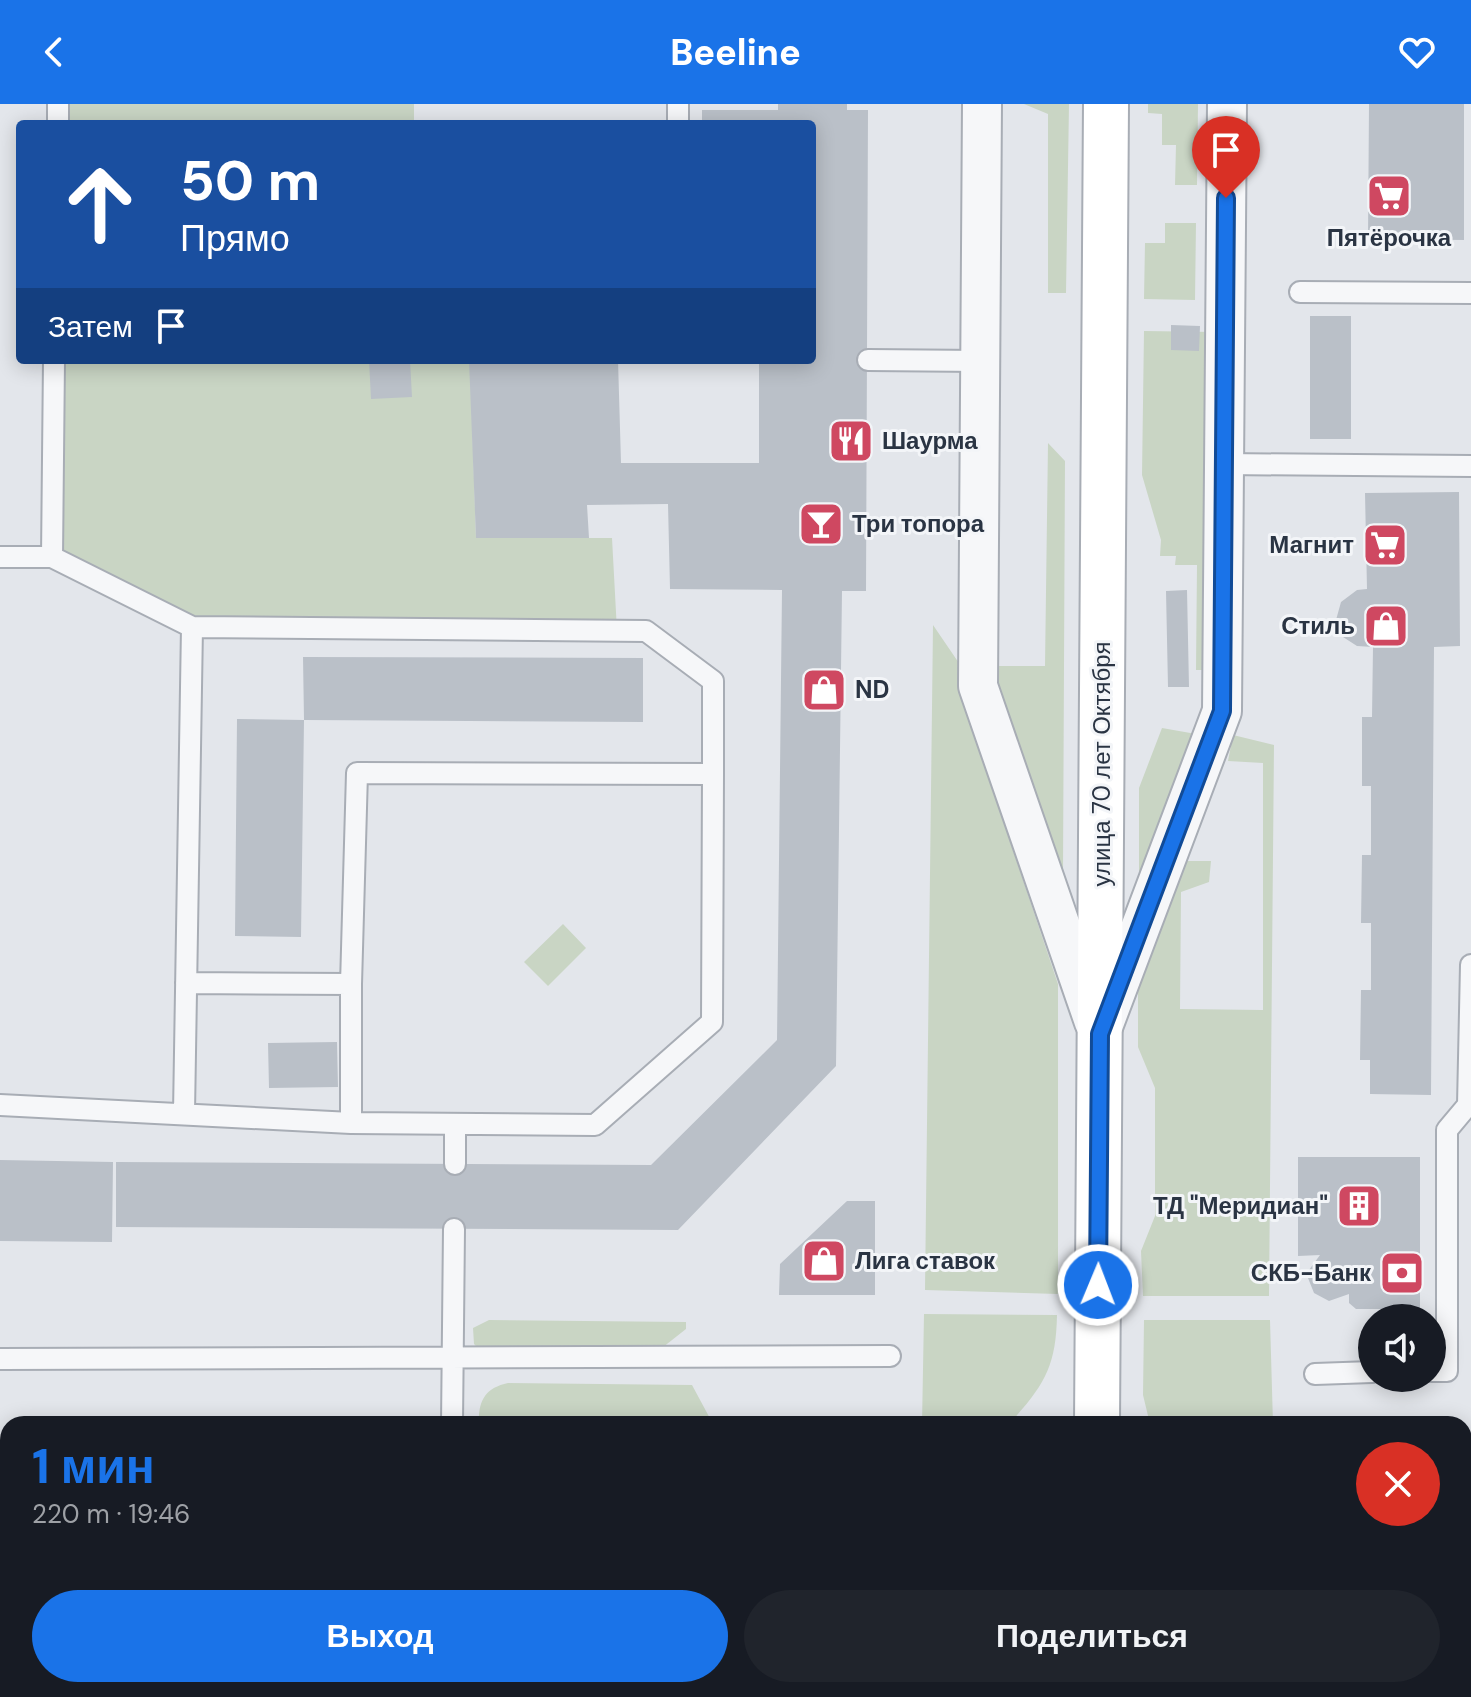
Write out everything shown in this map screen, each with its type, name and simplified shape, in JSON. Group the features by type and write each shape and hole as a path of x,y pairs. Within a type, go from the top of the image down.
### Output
{"main road":[{"name":"улица 70 лет Октября","path":"1097,1416 1106,104"}],"street":[{"path":"982,104 978,686 1100,1036"},
{"path":"1100,1036 1222,711 1227,104"}],"lane":[{"path":"1300,292 1471,293"},
{"path":"868,360 981,361"},
{"path":"52,557 54,364"},
{"path":"1224,464 1471,466"},
{"path":"0,557 52,557 192,627 646,631 713,681 712,1022 595,1125 351,1123 0,1105"},
{"path":"184,1113 192,627"},
{"path":"351,1123 357,773 713,774"},
{"path":"1446,1371 1447,1130 1469,1105 1471,965"},
{"path":"186,983 351,984"},
{"path":"455,1125 455,1164"},
{"path":"452,1416 454,1229"},
{"path":"0,1359 890,1356"},
{"path":"1315,1374 1358,1372"}],"green space":[{"path":"58,104 414,104 414,120 58,120"},
{"path":"1024,104 1069,104 1066,293 1048,293 1048,114"},
{"path":"1148,104 1198,104 1197,185 1175,185 1176,145 1162,145 1162,114 1148,113"},
{"path":"1165,223 1196,223 1195,300 1144,299 1145,243 1165,243"},
{"path":"1144,331 1215,332 1211,670 1196,670 1197,565 1175,565 1176,556 1160,556 1161,540 1142,475"},
{"path":"54,364 470,364 476,538 612,538 617,631 192,627 52,557"},
{"path":"1048,443 1065,461 1063,871 1012,745 1004,719 998,666 1045,666"},
{"path":"933,625 963,669 969,719 1058,984 1058,1294 925,1290"},
{"path":"1162,728 1196,734 1139,884 1139,788"},
{"path":"1233,735 1274,745 1269,1296 1143,1296 1141,1251 1155,1216 1155,1088 1138,1047 1138,967 1182,861 1211,861 1209,882 1181,892 1180,1009 1263,1010 1263,763 1228,761"},
{"path":"563,924 586,948 548,986 524,962"},
{"path":"924,1314 1057,1315 1051,1361 1040,1385 1016,1416 922,1416"},
{"path":"489,1320 686,1322 686,1329 653,1355 479,1349 474,1344 473,1328"},
{"path":"1144,1320 1270,1320 1273,1416 1148,1416 1143,1395"},
{"path":"500,1385 692,1385 709,1416 480,1416 484,1397"}],"building":[{"path":"778,104 847,104 847,110 868,110 866,591 842,591 836,1066 678,1230 116,1227 116,1162 651,1165 777,1040 782,590 670,589 668,504 587,505 589,538 476,538 469,364 618,364 621,463 759,463 759,364 816,364 816,120 702,120 702,110 778,110"},
{"path":"1369,104 1464,104 1464,240 1368,239"},
{"path":"1310,316 1351,316 1351,439 1310,439"},
{"path":"1171,325 1200,326 1199,351 1171,350"},
{"path":"369,364 410,364 412,397 371,399"},
{"path":"1459,492 1460,646 1434,647 1431,1095 1370,1094 1370,1060 1360,1060 1361,990 1371,990 1371,923 1361,923 1362,855 1371,855 1371,786 1362,786 1362,717 1372,717 1373,647 1357,646 1343,637 1336,620 1341,602 1357,590 1367,589 1365,493"},
{"path":"1187,590 1189,687 1168,687 1166,591"},
{"path":"303,657 643,658 643,722 304,720"},
{"path":"237,719 304,720 301,937 235,936"},
{"path":"337,1042 338,1087 269,1088 268,1043"},
{"name":"ТД \"Меридиан\"","path":"1298,1157 1420,1157 1420,1304 1358,1304 1356,1309 1349,1303 1349,1294 1329,1301 1314,1293 1308,1278 1309,1270 1320,1255 1298,1256"},
{"path":"0,1160 113,1162 112,1242 0,1241"},
{"path":"847,1201 875,1201 875,1295 779,1295 780,1264"}],"place":[{"name":"Пятёрочка","path":"1389,196"},
{"name":"Шаурма","path":"851,441"},
{"name":"Три топора","path":"821,524"},
{"name":"Магнит","path":"1385,545"},
{"name":"Стиль","path":"1386,626"},
{"name":"ND","path":"824,690"},
{"name":"ТД \"Меридиан\"","path":"1359,1206"},
{"name":"Лига ставок","path":"824,1261"},
{"name":"СКБ-Банк","path":"1402,1273"}],"route":[{"path":"1098,1285 1100,1034 1222,711 1226,198"}]}
